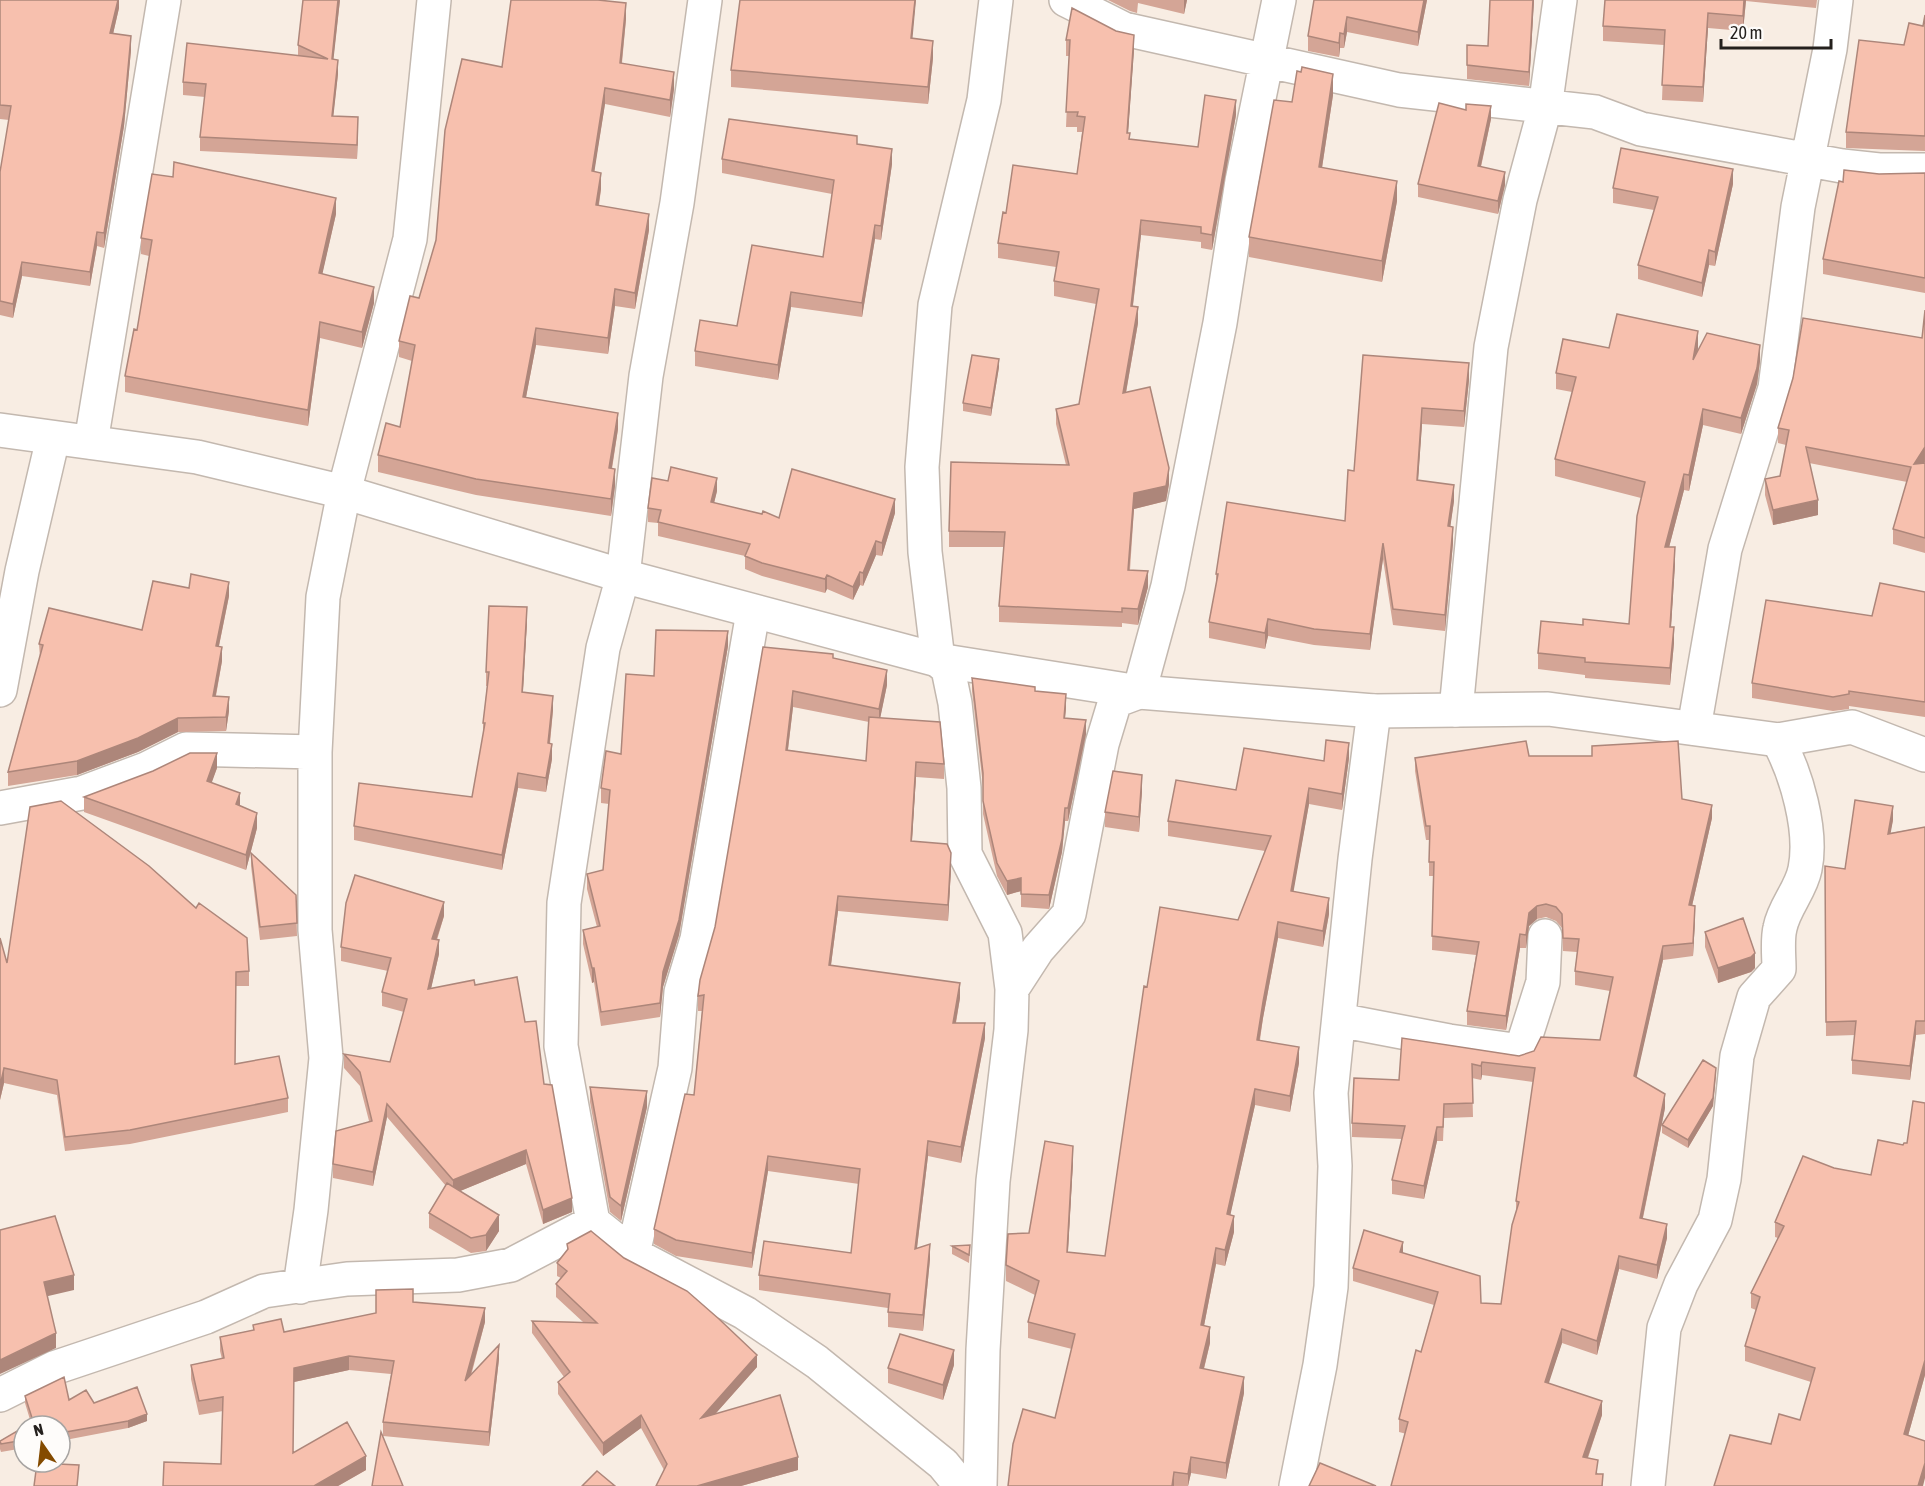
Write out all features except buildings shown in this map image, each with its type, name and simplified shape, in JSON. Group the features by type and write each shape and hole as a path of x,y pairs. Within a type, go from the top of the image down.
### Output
{"street":[{"path":"91,442 164,0"},
{"path":"300,1287 311,1210 326,1058 315,930 315,752 323,597 344,492 410,239 434,0"},
{"path":"705,0 677,203 646,376 623,576 603,648 564,903 561,1046 593,1222 633,1254 746,1313 817,1362 943,1464 961,1486"},
{"path":"980,1486 983,1350 993,1192 1011,1030 1011,989 1005,933 965,854 964,789 955,703 948,669 938,660 925,552 922,467 935,305 984,100 996,0"},
{"path":"1066,0 1124,29 1400,90 1595,112 1641,129 1842,166 1879,170 1925,170"},
{"path":"1139,692 1168,586 1220,323 1242,181 1279,0"},
{"path":"1456,710 1491,347 1520,200 1545,108 1560,0"},
{"path":"1694,728 1725,549 1775,388 1807,158 1830,49 1836,0"},
{"path":"0,430 197,457 344,492 623,576 938,660 1139,692 1374,711 1548,710 1778,740 1852,727 1925,754"},
{"path":"0,690 22,571 52,438"},
{"path":"633,1254 675,1068 681,992 697,939 753,612"},
{"path":"1011,989 1038,949 1069,914 1102,744 1114,701 1139,692"},
{"path":"1296,1486 1331,1287 1335,1166 1331,1093 1354,859 1374,711"},
{"path":"1648,1486 1664,1328 1681,1284 1715,1220 1724,1179 1737,1056 1754,997 1779,969 1780,927 1799,889 1806,867 1804,815 1791,762 1778,740"},
{"path":"0,808 82,793 146,769 186,749 315,752"},
{"path":"1339,1020 1449,1041 1521,1051 1543,982 1545,936"},
{"path":"0,1395 54,1368 206,1317 264,1291 347,1279 458,1275 511,1264 593,1222"}]}
